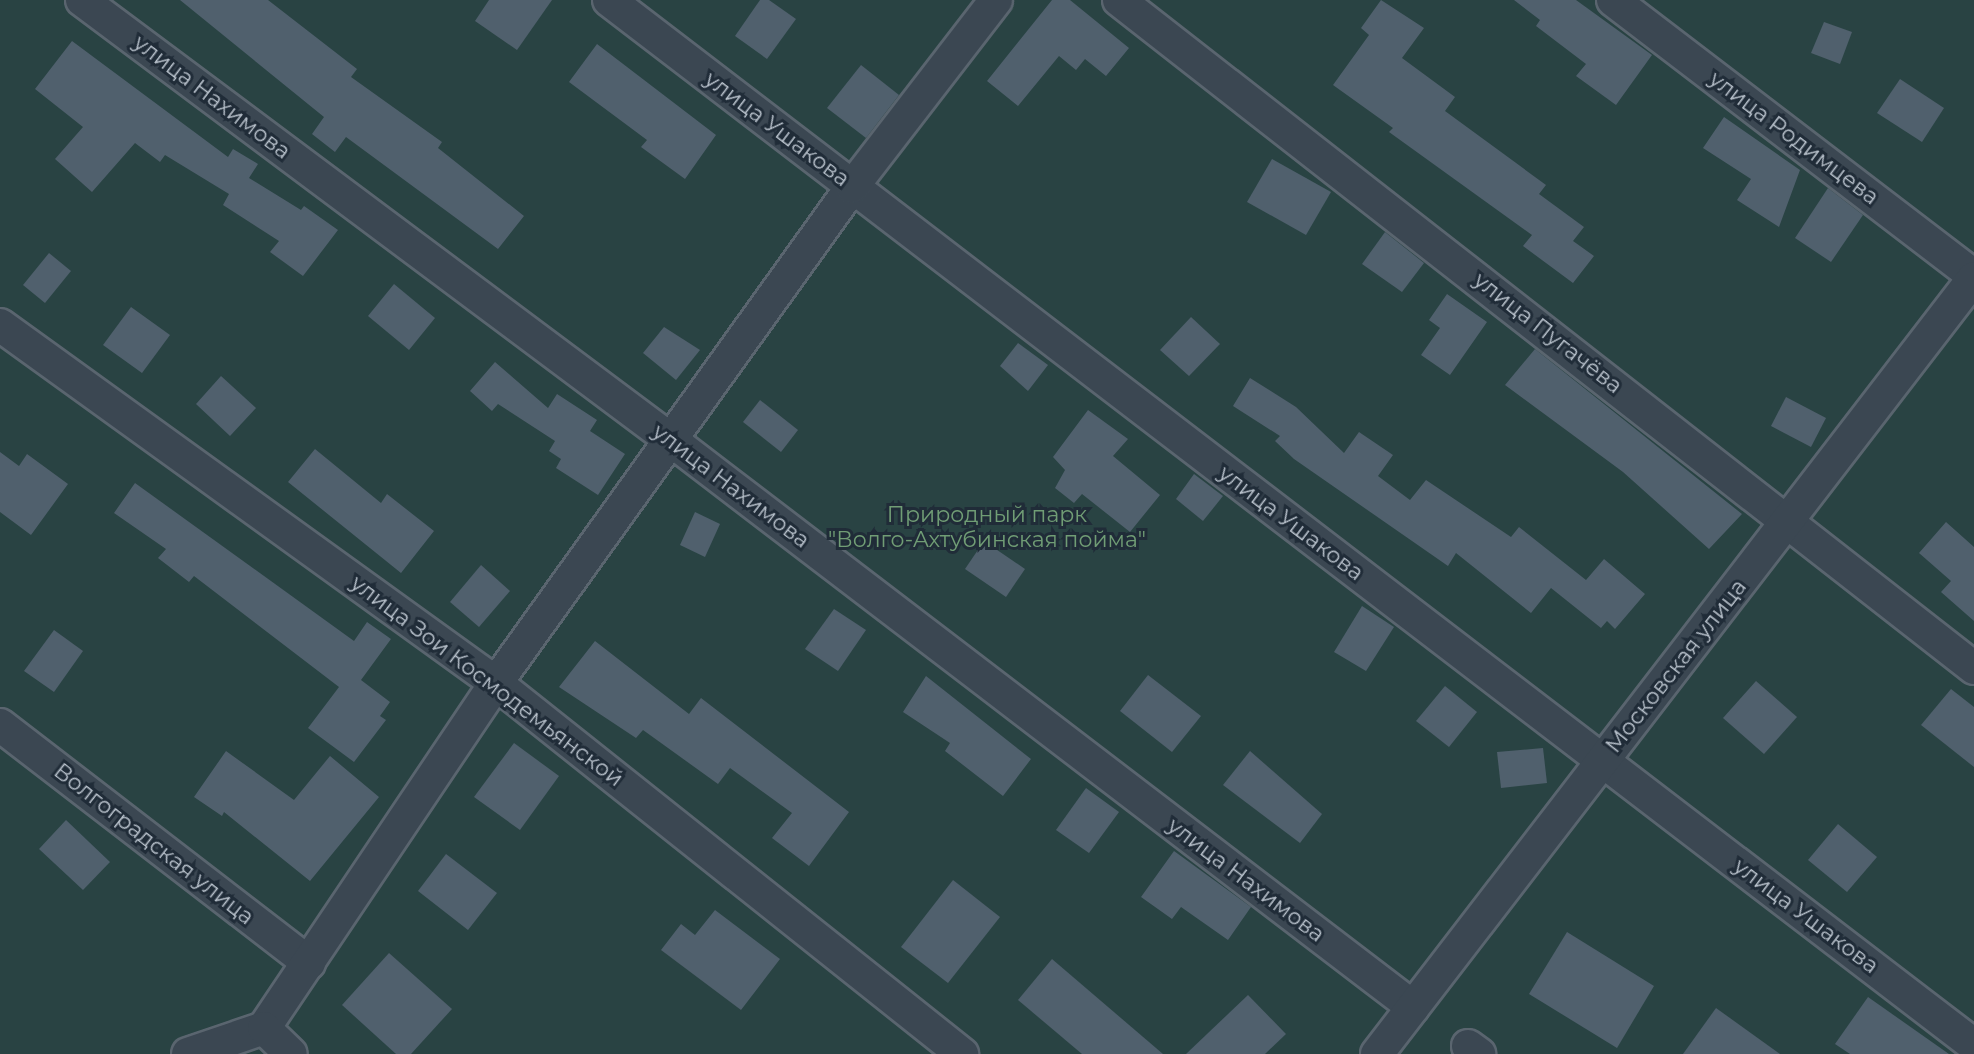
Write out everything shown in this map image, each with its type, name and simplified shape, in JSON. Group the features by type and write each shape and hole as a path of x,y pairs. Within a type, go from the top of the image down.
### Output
{"street":[{"name":"улица Нахимова","path":"82,0 671,440 1413,1007"},
{"name":"улица Ушакова","path":"609,0 1974,1045"},
{"path":"188,1054 264,1028 496,683 852,187 996,0"},
{"name":"улица Пугачёва","path":"1119,0 1788,519 1974,668"},
{"name":"улица Родимцева","path":"1613,0 1974,277"},
{"name":"Московская улица","path":"1377,1054 1974,277"},
{"name":"улица Зои Космодемьянской","path":"0,325 496,683 962,1054"},
{"name":"Волгоградская улица","path":"0,725 309,963"},
{"path":"264,1028 291,1054"}],"green space":[{"name":"Природный парк \"Волго-Ахтубинская пойма\"","path":"0,0 1974,0 1974,1054 0,1054"}],"building":[{"path":"180,0 268,0 357,69 351,77 442,142 438,148 524,216 498,249 346,137 335,152 312,134 324,117"},
{"path":"489,0 552,0 517,50 475,21"},
{"path":"760,0 769,0 796,19 767,59 735,36"},
{"path":"1052,0 1070,0 1129,48 1106,76 1085,59 1076,70 1059,56 1018,106 987,81"},
{"path":"1381,0 1424,28 1402,58 1455,97 1445,111 1546,185 1539,194 1584,227 1573,241 1594,256 1573,283 1523,246 1532,235 1389,132 1393,128 1333,85 1369,35 1361,28"},
{"path":"1514,0 1576,0 1652,55 1616,105 1576,76 1586,64 1536,26 1540,20"},
{"path":"1824,22 1852,32 1840,64 1811,53"},
{"path":"72,41 228,157 233,149 258,164 249,178 301,210 304,206 338,230 303,276 270,252 279,241 223,205 229,194 165,155 160,162 135,143 92,192 55,159 83,127 35,89"},
{"path":"597,44 716,135 685,179 641,147 647,140 569,82"},
{"path":"861,65 899,95 866,138 827,108"},
{"path":"1900,79 1944,108 1922,142 1877,113"},
{"path":"1724,117 1800,170 1779,227 1737,200 1751,179 1703,148"},
{"path":"1272,159 1331,192 1306,235 1247,202"},
{"path":"1828,188 1863,215 1831,262 1795,238"},
{"path":"1385,232 1424,263 1402,292 1362,264"},
{"path":"49,253 71,271 45,303 23,285"},
{"path":"394,284 435,318 409,350 368,316"},
{"path":"1447,294 1487,322 1450,375 1421,355 1440,328 1429,320"},
{"path":"131,307 170,335 142,373 103,345"},
{"path":"1191,317 1220,344 1189,376 1160,350"},
{"path":"664,327 700,350 676,380 643,353"},
{"path":"1018,343 1048,365 1028,391 1000,366"},
{"path":"1535,349 1742,514 1709,549 1623,472 1505,385"},
{"path":"495,362 548,408 557,394 597,420 590,431 625,454 598,495 556,468 561,459 549,451 555,441 498,404 492,411 470,391"},
{"path":"221,376 256,408 230,436 196,404"},
{"path":"1250,378 1296,407 1344,453 1359,432 1393,455 1378,476 1410,500 1426,480 1511,537 1519,527 1586,580 1604,559 1645,594 1615,629 1607,621 1601,628 1551,588 1531,613 1456,553 1448,566 1294,459 1275,441 1280,436 1233,406"},
{"path":"1786,397 1826,418 1811,447 1771,426"},
{"path":"760,400 798,430 781,452 743,422"},
{"path":"1088,410 1128,439 1113,456 1160,495 1130,532 1082,494 1074,503 1055,488 1065,470 1053,457"},
{"path":"315,449 381,503 387,494 434,531 401,573 288,482"},
{"path":"0,452 19,466 27,454 68,484 31,535 0,512"},
{"path":"1194,474 1223,496 1203,521 1176,499"},
{"path":"135,483 354,641 367,622 391,639 361,680 390,702 380,716 386,720 354,762 308,728 339,687 194,576 189,582 158,558 166,549 114,513"},
{"path":"695,512 720,524 705,557 680,545"},
{"path":"1946,522 1974,547 1974,621 1941,592 1951,581 1919,553"},
{"path":"984,541 1025,569 1006,597 965,569"},
{"path":"481,565 510,591 479,627 450,602"},
{"path":"1362,606 1394,627 1366,671 1334,652"},
{"path":"834,609 866,630 838,671 805,649"},
{"path":"54,630 83,651 54,692 24,671"},
{"path":"595,641 689,714 701,698 849,812 809,866 772,838 792,813 730,768 718,784 643,730 636,738 559,687"},
{"path":"1148,675 1201,716 1172,752 1120,711"},
{"path":"926,676 1031,759 1003,796 945,751 950,743 903,712"},
{"path":"1756,681 1797,717 1764,754 1723,718"},
{"path":"1445,686 1477,712 1449,747 1416,721"},
{"path":"1951,689 1974,707 1974,767 1921,725"},
{"path":"514,743 559,776 520,830 474,797"},
{"path":"1543,748 1547,783 1501,788 1497,752"},
{"path":"226,751 294,800 330,756 379,797 310,881 224,812 222,816 194,797"},
{"path":"1250,751 1322,814 1300,843 1223,785"},
{"path":"1086,788 1119,812 1089,853 1056,830"},
{"path":"66,820 110,862 83,890 39,849"},
{"path":"1838,824 1877,857 1847,892 1808,860"},
{"path":"1174,851 1251,907 1228,940 1181,907 1172,919 1141,897"},
{"path":"446,854 497,893 468,930 418,891"},
{"path":"953,880 1000,917 948,983 901,947"},
{"path":"715,910 780,959 741,1010 661,950 681,924 695,935"},
{"path":"1567,932 1654,986 1617,1048 1529,994"},
{"path":"389,953 452,1009 411,1054 396,1054 342,1005"},
{"path":"1052,959 1163,1054 1082,1054 1018,1000"},
{"path":"1248,995 1286,1034 1265,1054 1186,1054"},
{"path":"1868,997 1949,1054 1850,1054 1835,1044"},
{"path":"1716,1008 1780,1054 1683,1054"}]}
